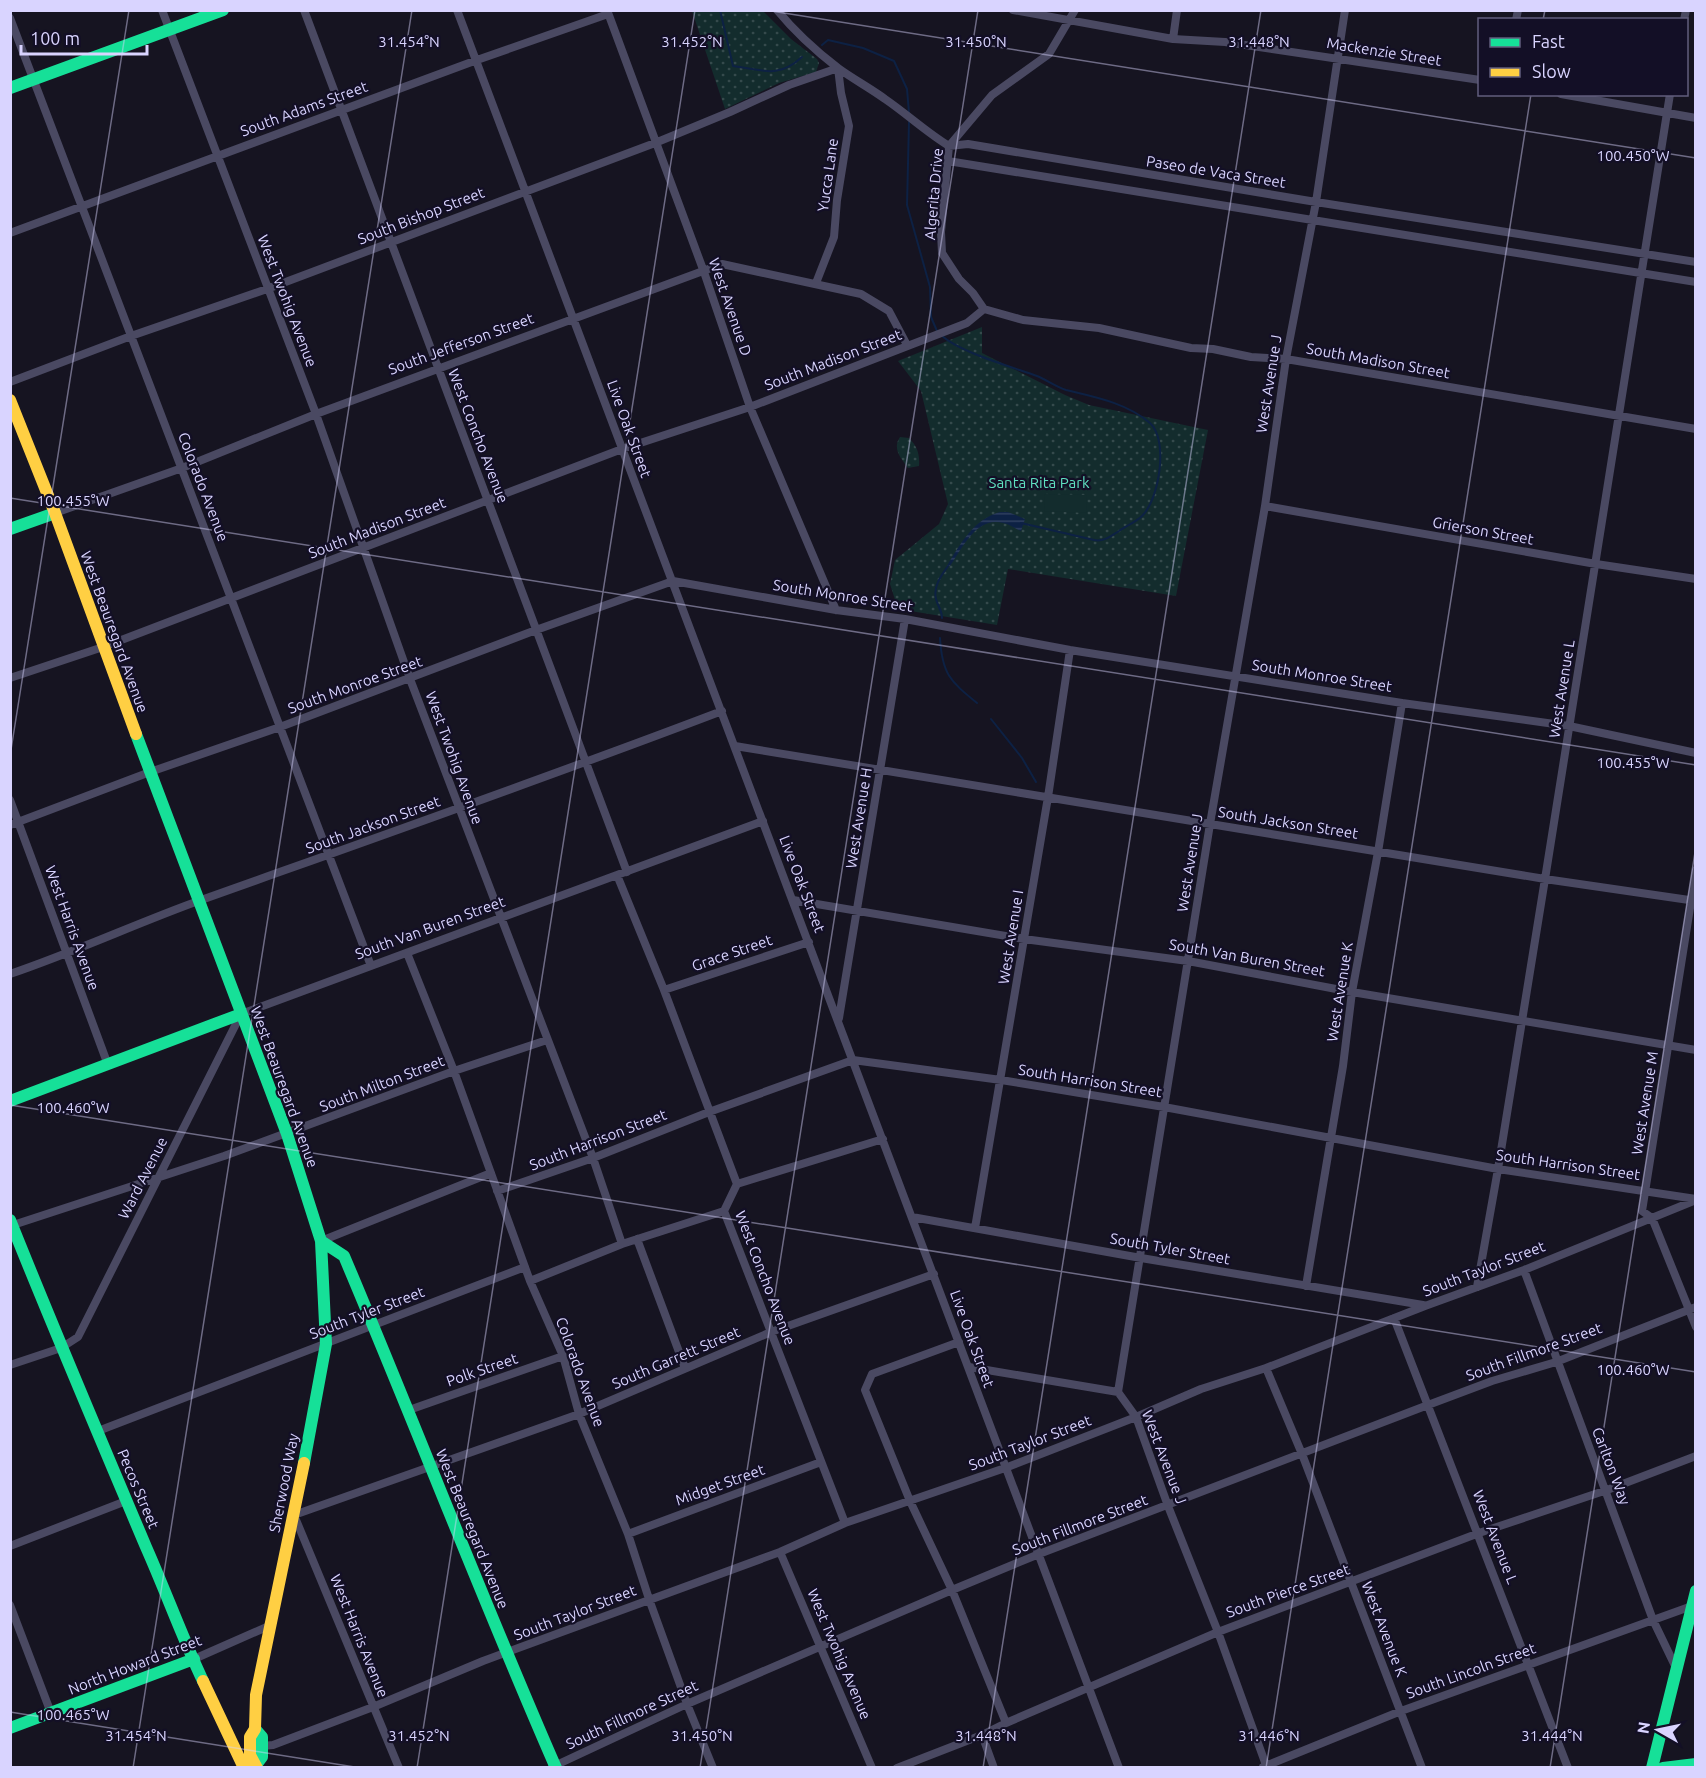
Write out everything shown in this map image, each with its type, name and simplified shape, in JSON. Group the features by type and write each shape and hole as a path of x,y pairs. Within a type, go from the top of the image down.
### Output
{"street":[{"name":"West Twohig Avenue","path":"162,10 316,414 458,808 593,1158 622,1244"},
{"path":"10,88 223,10"},
{"name":"West Concho Avenue","path":"304,10 627,872"},
{"name":"Live Oak Street","path":"457,10 1119,1767"},
{"path":"777,10 791,27 838,68 921,125 930,135 949,146"},
{"name":"Mackenzie Street","path":"1013,10 1173,39 1226,42 1478,80"},
{"name":"Algerita Drive","path":"984,309 959,279 942,253 941,231 949,146 992,95 1049,54 1075,10"},
{"path":"1173,39 1177,10"},
{"name":"West Avenue J","path":"1265,1767 1218,1632 1168,1506 1136,1417 1118,1392 1210,824 1265,506 1286,359 1316,202 1345,10"},
{"name":"South Adams Street","path":"10,233 608,12"},
{"name":"West Avenue D","path":"608,12 704,272 750,407 836,610"},
{"name":"Colorado Avenue","path":"10,18 371,966"},
{"name":"South Bishop Street","path":"10,382 131,336 267,289 655,143 789,85 838,68"},
{"name":"Yucca Lane","path":"816,283 834,237 837,200 849,126 838,68"},
{"path":"1573,96 1695,118"},
{"name":"West Avenue L","path":"1477,1287 1596,564 1670,96"},
{"name":"Paseo de Vaca Street","path":"949,146 968,144 1695,262"},
{"path":"948,161 1695,282"},
{"name":"South Jefferson Street","path":"10,530 182,468 316,414 722,264 861,294 889,311 907,345"},
{"name":"South Madison Street","path":"10,678 103,647 622,449 750,407 967,323 984,309 1023,320 1099,328 1191,348 1213,349 1251,357 1286,359 1695,429"},
{"name":"West Beauregard Avenue","path":"10,400 56,513 103,647 287,1134 321,1241 344,1256 372,1326 410,1410 430,1467 554,1767"},
{"name":"Grierson Street","path":"1265,506 1695,579"},
{"name":"South Monroe Street","path":"15,824 150,772 280,727 673,581 836,610 905,619 1070,650 1402,703 1569,726 1695,753"},
{"name":"West Avenue H","path":"838,1021 905,619"},
{"name":"West Avenue I","path":"975,1228 1048,797 1070,650"},
{"name":"West Avenue K","path":"1306,1286 1332,1137 1352,993 1402,703"},
{"name":"South Jackson Street","path":"10,974 67,955 198,902 586,763 722,711"},
{"name":"South Jackson Street","path":"735,746 1545,879 1694,901"},
{"name":"West Harris Avenue","path":"10,800 15,824 108,1065"},
{"name":"South Van Buren Street","path":"10,1101 763,821"},
{"name":"West Avenue M","path":"1695,870 1694,901 1642,1211 1652,1218 1692,1308 1695,1327"},
{"path":"617,875 664,990 736,1184 883,1139"},
{"name":"South Van Buren Street","path":"793,900 1024,939 1188,962 1352,993 1695,1050"},
{"name":"Grace Street","path":"664,990 809,942"},
{"name":"Colorado Avenue","path":"407,953 454,1071 530,1281 563,1356 579,1414 628,1534 687,1704 713,1767"},
{"name":"Ward Avenue","path":"61,1348 78,1337 241,1014"},
{"name":"South Milton Street","path":"11,1224 159,1178 287,1134 454,1071 547,1040"},
{"name":"South Harrison Street","path":"497,1191 593,1158 709,1112 853,1060 1001,1080 1332,1137 1498,1169 1695,1199"},
{"path":"321,1241 491,1173"},
{"name":"West Concho Avenue","path":"736,1184 724,1210 845,1523"},
{"name":"South Taylor Street","path":"262,1746 273,1745 373,1707 483,1661 780,1552 845,1523 1005,1468 1201,1389 1266,1368 1524,1270 1695,1199"},
{"path":"530,1281 622,1244 724,1210"},
{"name":"South Tyler Street","path":"912,1217 1425,1306"},
{"name":"Pecos Street","path":"11,1224 184,1642 252,1766"},
{"path":"637,1239 685,1368"},
{"name":"Sherwood Way","path":"252,1766 249,1755 250,1737 255,1729 256,1695 294,1515 326,1344 321,1241"},
{"name":"South Tyler Street","path":"98,1431 525,1267"},
{"name":"Carlton Way","path":"1524,1270 1653,1620 1677,1670"},
{"name":"South Garrett Street","path":"294,1515 579,1414 771,1332 934,1274"},
{"name":"South Fillmore Street","path":"554,1767 687,1704 821,1645 1039,1554 1492,1381 1556,1362 1692,1308"},
{"name":"West Avenue L","path":"1394,1318 1568,1767"},
{"path":"959,1342 872,1374 865,1390 910,1501 951,1590 1006,1722"},
{"path":"10,1365 61,1348"},
{"name":"Polk Street","path":"410,1410 563,1356"},
{"path":"969,1367 1118,1392"},
{"name":"West Avenue K","path":"1266,1368 1302,1454 1422,1767"},
{"name":"South Pierce Street","path":"897,1767 982,1735 1006,1722 1218,1632 1479,1533 1607,1490 1695,1456"},
{"name":"Midget Street","path":"628,1534 821,1462"},
{"path":"10,1546 126,1501"},
{"name":"West Harris Avenue","path":"294,1515 399,1767"},
{"name":"West Twohig Avenue","path":"780,1552 872,1767"},
{"path":"1652,1767 1677,1670 1691,1632 1695,1591"},
{"path":"10,1605 51,1713"},
{"name":"South Lincoln Street","path":"1265,1767 1401,1710 1692,1606"},
{"name":"North Howard Street","path":"10,1728 194,1659 269,1626"},
{"name":"Sherwood Way","path":"255,1729 261,1737 262,1746"},
{"path":"982,1735 994,1767"},
{"path":"252,1766 262,1757 262,1746"},
{"path":"1663,1767 1695,1764"}],"green space":[{"path":"692,11 763,11 791,39 817,59 819,63 816,72 779,83 725,109"},
{"name":"Santa Rita Park","path":"982,327 982,353 1065,395 1089,405 1208,430 1176,596 1008,569 997,625 898,609 890,584 895,560 939,524 948,504 921,391 898,361"},
{"path":"900,437 909,438 914,444 919,466 908,468 903,461 897,449"},
{"path":"1045,494 1087,495 1086,513 1044,511"}],"water":[{"path":"1000,512 1008,512 1025,519 1021,531 1003,523 985,524 971,536 950,566 947,566 975,526"}],"waterway":[{"path":"720,10 733,66 778,71 802,57"},
{"path":"822,45 828,40 863,48 894,61 907,89 909,113"},
{"path":"909,122 907,205 930,287 931,317 937,331"},
{"path":"941,335 973,353 1037,376 1062,389 1099,398 1131,410 1150,423 1156,431 1160,456 1157,484 1148,508 1137,520 1101,540 1021,523"},
{"path":"942,618 936,599 936,590 938,581 948,566"},
{"path":"940,638 945,669 960,689 977,703"},
{"path":"991,719 1022,758 1036,782"}],"traffic: fast":[{"path":"10,88 223,10"},
{"path":"10,529 55,513"},
{"path":"136,734 287,1134 321,1241 326,1344 304,1463"},
{"path":"10,1101 241,1014"},
{"path":"10,1220 203,1681"},
{"path":"321,1241 344,1256 556,1768"},
{"path":"1652,1768 1696,1591"},
{"path":"10,1728 194,1659"},
{"path":"255,1729 262,1737 262,1757 256,1765"},
{"path":"1663,1768 1696,1764"}],"traffic: slow":[{"path":"10,400 55,513 136,734"},
{"path":"257,1768 250,1755 250,1737 255,1729 256,1695 304,1463"},
{"path":"203,1681 244,1768"}]}
